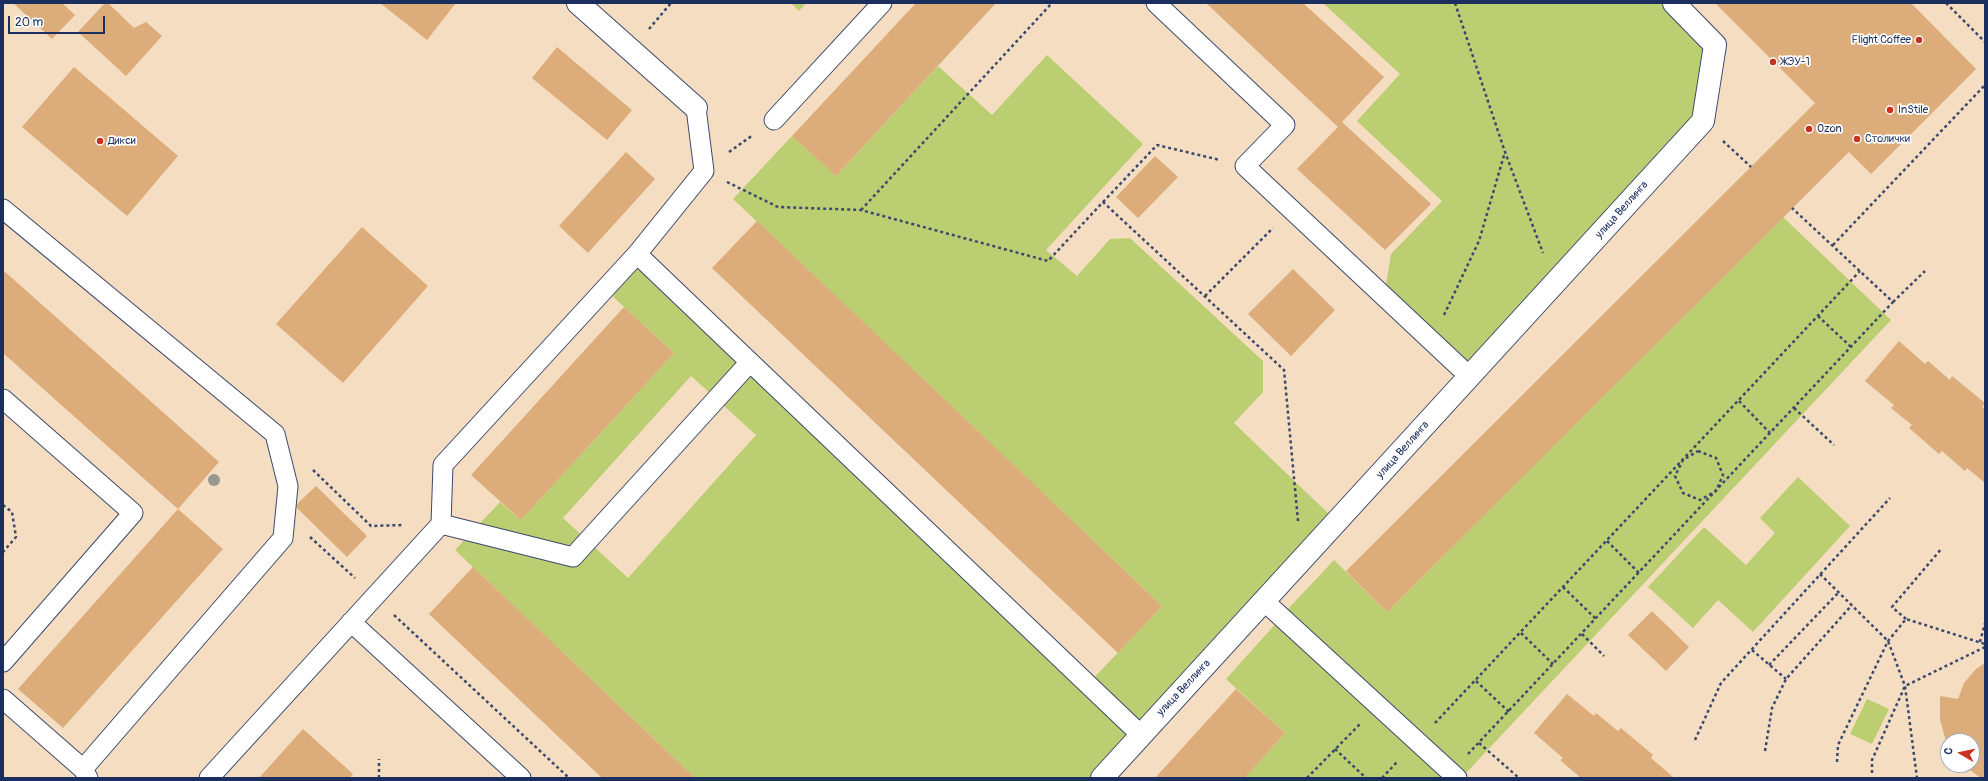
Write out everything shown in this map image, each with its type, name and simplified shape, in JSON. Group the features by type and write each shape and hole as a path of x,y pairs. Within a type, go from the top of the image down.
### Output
{"street":[{"path":"578,3 696,108"},
{"path":"1674,3 1715,45 1703,121"},
{"name":"улица Веллинга","path":"1102,778 1703,121"}],"lane":[{"path":"774,120 882,3"},
{"path":"1156,3 1285,125 1245,166 1470,377"},
{"path":"210,778 441,524 443,465 637,254 704,171 696,108"},
{"path":"3,209 275,434 288,486 283,538 85,773 3,699"},
{"path":"637,254 1141,735"},
{"path":"441,524 573,557 750,362"},
{"path":"3,399 133,513 3,662"},
{"path":"1264,601 1454,775"},
{"path":"351,622 521,778"}],"path":[{"path":"631,51 671,3"},
{"path":"861,210 1052,3"},
{"path":"1455,3 1506,152 1555,284"},
{"path":"1946,3 1985,42"},
{"path":"1833,245 1985,85"},
{"path":"774,120 704,171 778,207 861,210 1048,261 1157,145 1245,166"},
{"path":"1703,121 1751,167"},
{"path":"1432,341 1479,241 1506,152"},
{"path":"1103,202 1284,370 1302,560"},
{"path":"1792,208 1893,302"},
{"path":"1205,296 1291,209"},
{"path":"1417,741 1476,681 1860,271"},
{"path":"1454,775 1479,743 1893,302 1925,271"},
{"path":"1818,316 1851,347"},
{"path":"1739,401 1770,433"},
{"path":"1794,408 1834,445"},
{"path":"1698,451 1716,458 1723,475 1716,492 1700,500 1683,493 1675,476 1683,460 1698,451"},
{"path":"308,466 371,526 441,524"},
{"path":"1694,740 1721,683 1890,498"},
{"path":"3,505 12,512 16,537 3,552"},
{"path":"286,513 569,778"},
{"path":"1607,541 1640,573"},
{"path":"1942,548 1892,607 1906,620 1985,644"},
{"path":"1820,574 1888,641 1905,686 1918,778"},
{"path":"1563,587 1596,619"},
{"path":"1769,665 1839,592"},
{"path":"1765,750 1772,708 1786,679 1852,606"},
{"path":"1837,762 1838,745 1888,641 1906,620"},
{"path":"1980,642 1985,623"},
{"path":"1521,633 1553,664"},
{"path":"1582,634 1604,656"},
{"path":"1872,773 1872,760 1905,686 1985,647"},
{"path":"1752,650 1786,679"},
{"path":"1476,681 1509,712"},
{"path":"1307,778 1379,706"},
{"path":"1479,743 1519,778"},
{"path":"1335,749 1366,778"},
{"path":"379,759 379,778"}],"green space":[{"path":"791,3 806,3 799,11"},
{"path":"1323,3 1664,3 1707,47 1696,119 1467,368 1385,291 1391,254 1442,201 1357,121 1400,74"},
{"path":"1047,55 1143,144 1046,250 1077,276 1110,239 1130,238 1263,361 1263,392 1234,423 1332,517 1140,727 1091,681 1162,606 733,199 792,136 836,176 938,66 992,115"},
{"path":"1783,217 1891,320 1466,773 1287,610 1334,560 1387,612"},
{"path":"636,260 1134,734 1093,778 695,778 455,550 500,502 521,520 674,353 608,292","holes":["691,376 756,435 628,578 563,518"]},
{"path":"1798,477 1850,526 1753,632 1718,600 1693,628 1648,587 1704,527 1746,565 1775,533 1760,518"},
{"path":"1279,620 1449,778 1245,778 1285,733 1226,679"},
{"path":"1867,699 1889,709 1872,744 1850,734"}],"building":[{"path":"13,3 62,3 75,15 52,39"},
{"path":"105,3 108,3 134,28 146,22 162,36 126,76 78,32"},
{"path":"380,3 456,3 427,40"},
{"path":"916,3 996,3 836,176 792,136"},
{"path":"1206,3 1303,3 1384,77 1342,122 1431,204 1385,250 1297,169 1338,127"},
{"path":"1715,3 1911,3 1976,69 1871,174 1849,152 1387,612 1346,571 1815,103"},
{"path":"557,47 632,110 607,140 532,78"},
{"name":"Дикси","path":"74,67 178,156 127,216 22,127"},
{"path":"626,152 655,179 588,253 559,226"},
{"path":"1155,156 1178,177 1138,218 1116,197"},
{"path":"757,221 1162,606 1118,653 712,268"},
{"path":"362,227 428,286 343,383 276,324"},
{"path":"1293,269 1335,310 1291,356 1248,314"},
{"path":"3,270 219,462 178,509 3,353"},
{"path":"624,307 674,353 521,520 471,475"},
{"path":"1899,341 1925,364 1928,361 1950,380 1952,376 1985,403 1982,407 1985,409 1985,483 1967,468 1965,471 1942,451 1939,454 1909,428 1912,425 1891,408 1894,405 1865,381"},
{"path":"316,486 367,536 347,557 295,506"},
{"path":"178,509 223,549 63,728 18,689"},
{"path":"473,567 695,778 602,778 429,614"},
{"path":"1652,611 1689,647 1666,671 1628,635"},
{"path":"1985,663 1985,778 1981,778 1974,773 1980,773 1980,733 1944,733 1940,720 1940,696 1958,699 1964,683 1976,669"},
{"path":"1236,689 1285,733 1245,778 1155,778"},
{"path":"1567,694 1594,716 1596,713 1618,731 1621,728 1653,755 1651,758 1673,777 1581,778 1560,760 1563,758 1534,733"},
{"path":"303,729 353,774 350,778 259,778"}],"place":[{"name":"Flight Coffee","path":"1919,40"},
{"name":"ЖЭУ-1","path":"1773,62"},
{"name":"InStile","path":"1890,110"},
{"name":"Ozon","path":"1809,129"},
{"name":"Столички","path":"1857,139"},
{"name":"Дикси","path":"100,141"}]}
